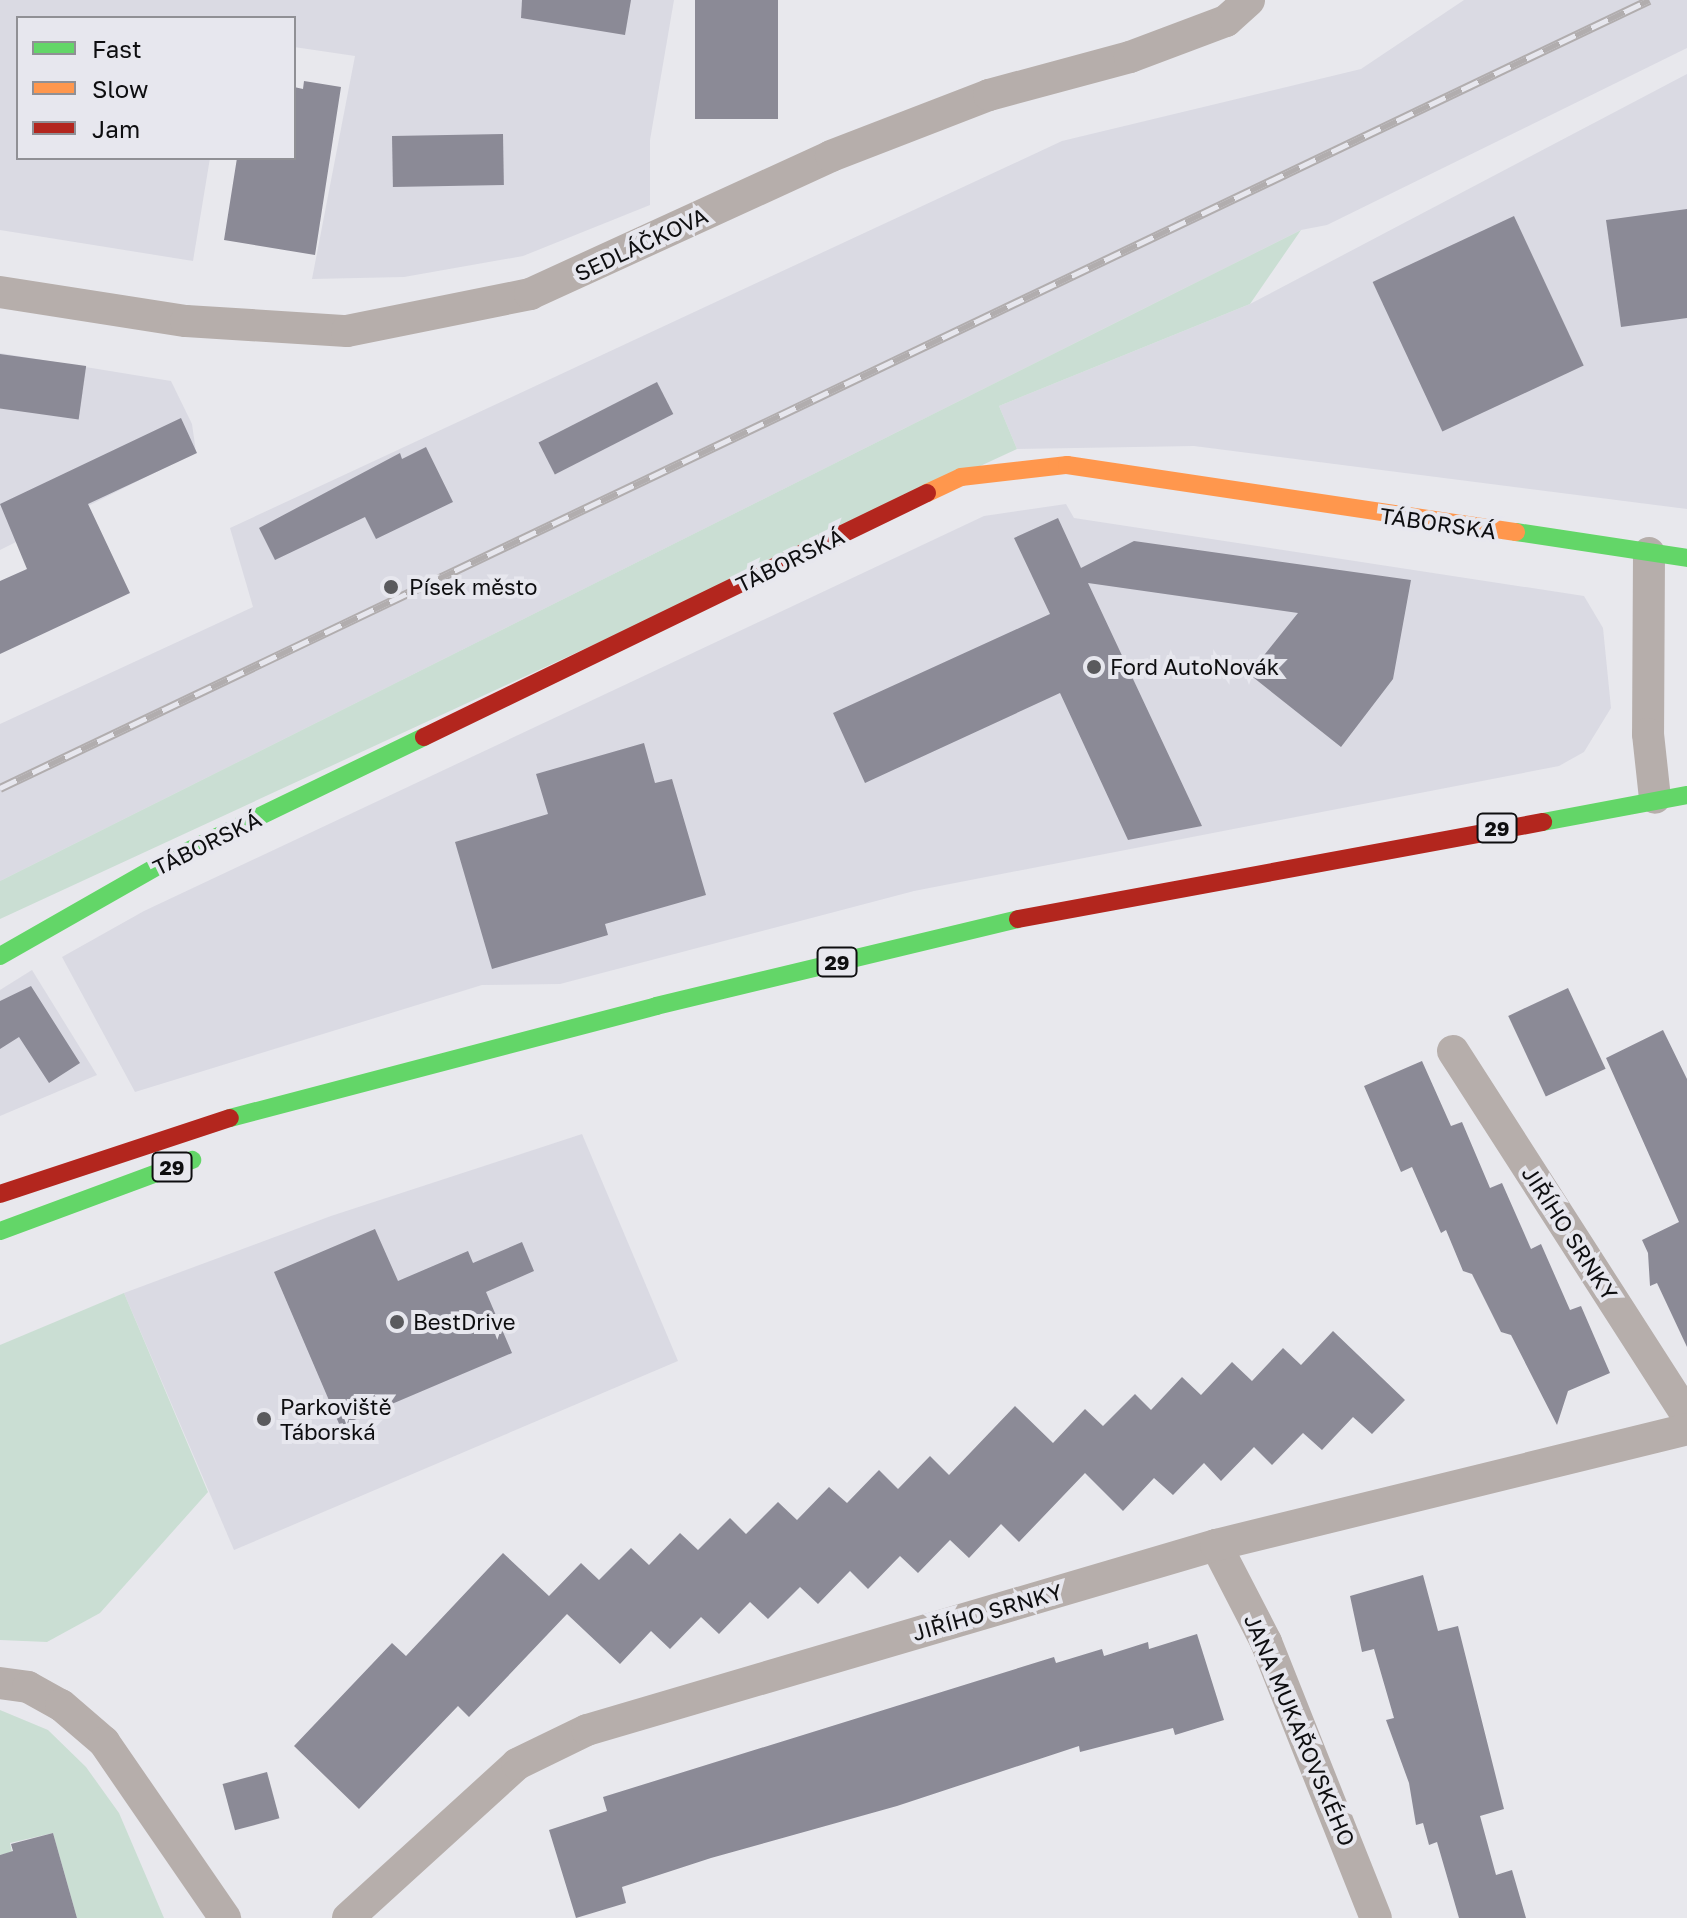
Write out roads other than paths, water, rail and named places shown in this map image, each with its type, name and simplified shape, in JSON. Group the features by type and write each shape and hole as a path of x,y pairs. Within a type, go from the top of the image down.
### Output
{"main road":[{"name":"TÁBORSKÁ","path":"0,956 163,863 961,477 1067,465 1687,558"},
{"name":"29","path":"0,1194 254,1110 340,1093 656,1006 1012,920 1671,797"},
{"name":"29","path":"287,1123 340,1093"},
{"name":"29","path":"0,1231 205,1155"}],"street":[{"name":"SEDLÁČKOVA","path":"0,292 186,321 347,331 530,294 831,156 989,95 1158,47 1226,21 1249,0"},
{"path":"1649,553 1648,734 1671,797"},
{"name":"JIŘÍHO SRNKY","path":"1453,1051 1687,1415"},
{"name":"JIŘÍHO SRNKY","path":"348,1918 517,1764 587,1730 1216,1545 1687,1429"},
{"name":"JANA MUKAŘOVSKÉHO","path":"1216,1545 1266,1642 1376,1918"},
{"path":"0,1683 39,1693 104,1742 225,1918"}],"railway":[{"path":"0,788 1649,0"}],"place":[{"name":"Písek město","path":"391,587"},
{"name":"Ford AutoNovák","path":"1094,667"},
{"name":"BestDrive","path":"397,1322"},
{"name":"Parkoviště Táborská","path":"264,1419"}]}
